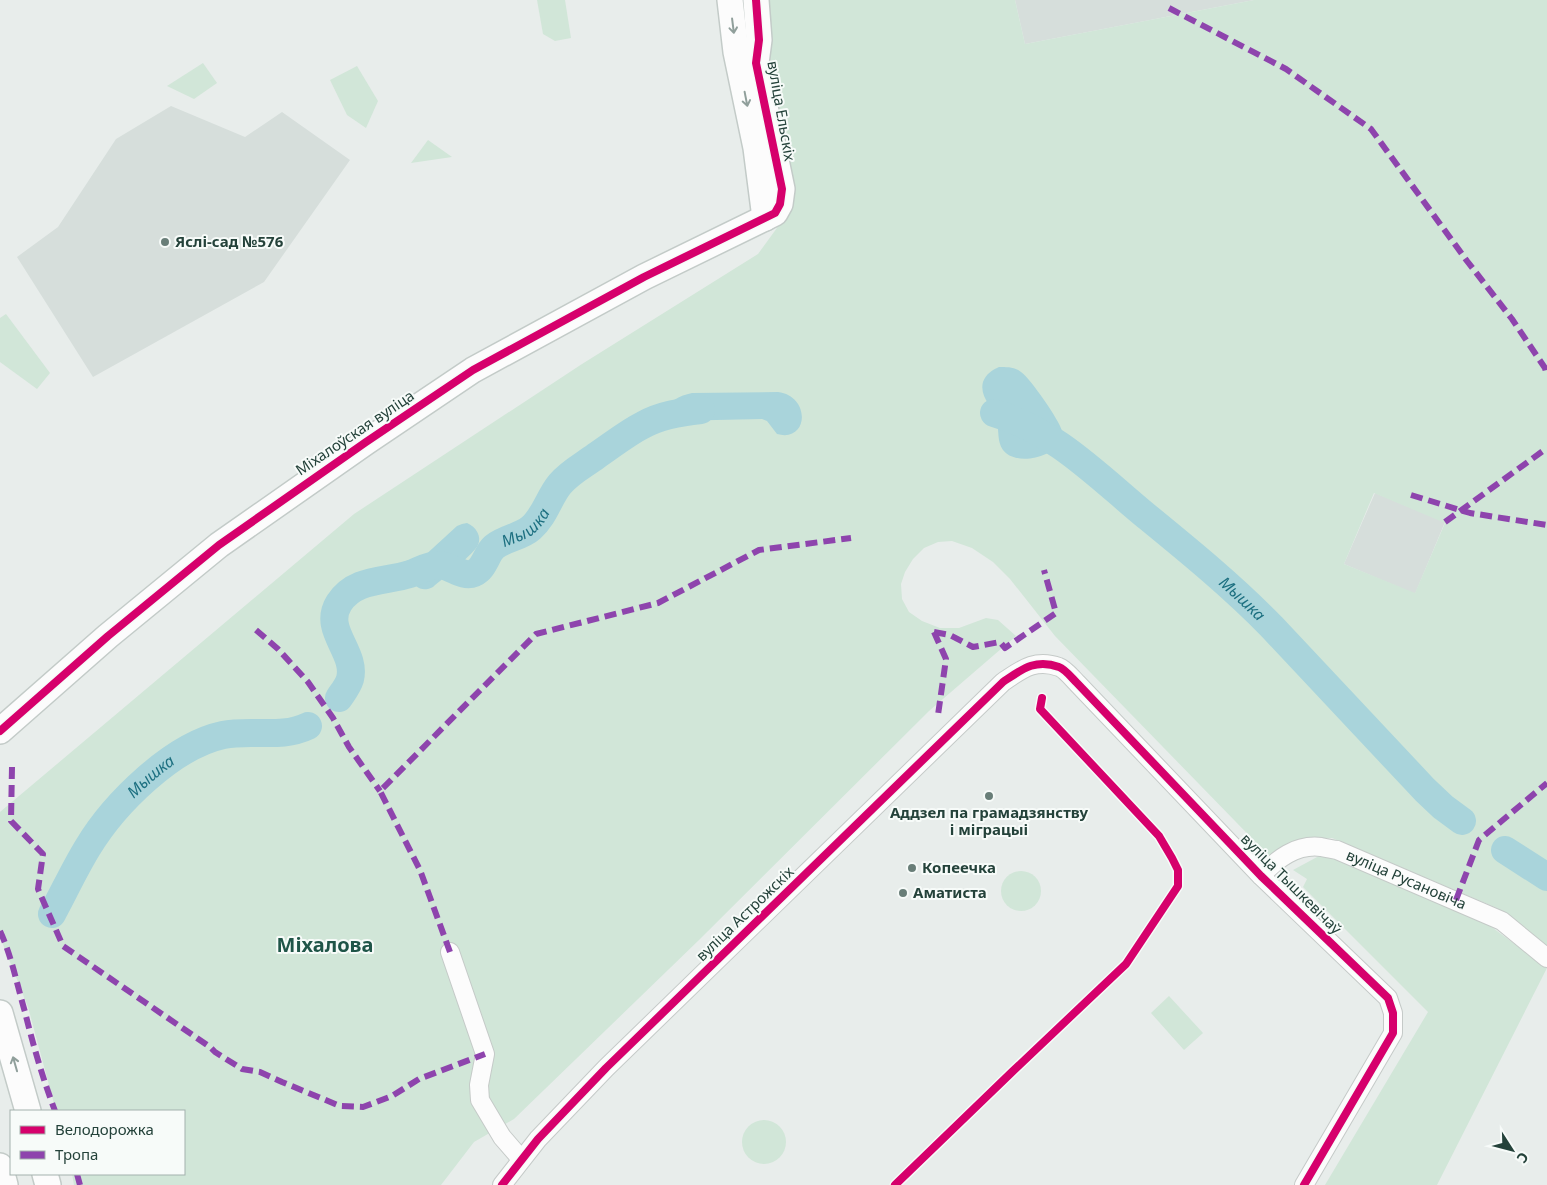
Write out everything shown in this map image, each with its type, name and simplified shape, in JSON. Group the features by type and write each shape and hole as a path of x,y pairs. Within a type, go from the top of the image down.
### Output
{"street":[{"name":"вуліца Ельскіх","path":"730,0 736,52 756,148 765,218 775,213 780,204 782,189 756,63 758,40 756,0"},
{"name":"Міхалоўская вуліца","path":"0,731 108,636 219,545 358,447 465,375 644,277 765,218"},
{"name":"вуліца Тышкевічаў","path":"1018,672 1032,664 1060,667 1260,876 1388,998 1393,1013 1393,1033 1304,1185"},
{"name":"вуліца Астрожскіх","path":"502,1185 538,1139 613,1061 1002,682 1018,672"},
{"name":"вуліца Русановіча","path":"1260,876 1274,862 1297,849 1313,847 1337,850 1502,922 1547,958"},
{"path":"450,952 485,1054 479,1085 480,1100 502,1137 521,1159"},
{"path":"0,1013 28,1110"},
{"path":"0,1166 5,1185"}],"shaded area":[{"path":"1015,0 1254,0 1025,44"},
{"name":"Яслі-сад №576","path":"171,106 245,137 282,112 350,160 264,282 93,377 17,257 58,227 116,139"},
{"path":"1375,493 1445,522 1415,594 1344,564"}],"green space":[{"path":"537,0 565,0 571,38 555,41 543,34"},
{"path":"768,0 1015,0 1025,44 1254,0 1547,0 1547,946 1497,908 1332,838 1313,839 1271,858 1055,636 1010,579 993,562 972,548 952,541 938,542 924,548 913,559 905,572 901,584 902,599 909,612 922,621 940,628 959,628 986,618 998,620 1016,636 929,711 699,940 514,1119 474,1142 441,1185 74,1185 72,1175 185,1175 185,1110 56,1110 28,1007 0,937 0,812 354,514 582,364 758,254 790,210 764,74","holes":["1374,493 1445,523 1415,593 1344,564"]},
{"path":"203,63 217,83 194,99 167,86"},
{"path":"357,66 378,101 366,128 347,115 330,80"},
{"path":"428,140 452,157 411,163"},
{"path":"6,314 50,373 37,389 0,362 0,318"},
{"path":"1319,856 1335,858 1450,904 1493,928 1547,968 1437,1185 1325,1185 1428,1012 1303,887 1307,879 1293,870"},
{"path":"1017,871 1025,871 1032,874 1038,880 1041,891 1038,902 1032,908 1025,911 1017,911 1010,908 1004,902 1001,895 1001,887 1004,880 1010,874"},
{"path":"1169,996 1203,1033 1184,1050 1151,1013"},
{"path":"760,1120 768,1120 780,1126 786,1142 780,1158 768,1164 760,1164 748,1158 742,1146 742,1138 748,1126"}],"water":[{"path":"999,367 1019,370 1051,410 1062,431 1061,441 1056,448 1042,456 1024,459 1009,455 1003,450 999,440 997,420 982,387 984,379"},
{"path":"778,392 789,395 801,409 802,418 800,426 795,432 788,435 777,434 767,421 762,419 670,421 665,417 664,412 675,399 692,393"},
{"path":"467,523 479,535 479,542 475,549 433,587 423,589 417,587 413,581 413,572 419,561 457,526"}],"waterway":[{"name":"Мышка","path":"339,698 349,682 351,669 337,632 335,613 339,603 353,589 371,582 400,577 434,565 447,567 465,574 478,571 494,547 527,531 536,523 560,484 577,469 637,428 671,414 701,410"},
{"name":"Мышка","path":"994,413 1036,431 1075,456 1210,569 1272,627 1425,790 1462,821"},
{"name":"Мышка","path":"52,914 83,855 99,830 129,796 165,764 184,751 204,741 223,735 287,732 308,726"},
{"name":"Мышка","path":"1505,850 1547,877"}],"marked path":[{"path":"1169,8 1286,69 1371,129 1467,261 1512,319 1545,368 1547,376"},
{"path":"1445,522 1547,448"},
{"path":"1411,495 1470,513 1547,525"},
{"path":"450,952 420,870 380,791 536,634 658,603 759,550 851,538"},
{"path":"934,632 950,635 973,647 1000,642 1005,648 1056,613 1044,570"},
{"path":"256,630 278,649 308,682 333,718 349,747 380,791"},
{"path":"934,632 946,659 938,715"},
{"path":"12,767 11,821 43,854 38,889 63,946 242,1069 260,1072 340,1106 363,1107 392,1096 419,1079 485,1054"},
{"path":"1456,900 1479,840 1547,783"},
{"path":"0,931 11,961 46,1087 55,1110"},
{"path":"77,1175 80,1185"}],"cycle path":[{"path":"0,731 108,636 219,545 473,370 644,277 775,213 780,204 782,189 756,63 759,40 756,0"},
{"path":"502,1185 538,1139 606,1068 1003,682 1029,667 1043,664 1059,667 1064,670 1261,876 1388,998 1393,1013 1393,1033 1304,1185"},
{"path":"895,1185 1126,964 1178,886 1178,870 1159,836 1040,709 1042,698"}],"place":[{"name":"Яслі-сад №576","path":"165,242"},
{"name":"Аддзел па грамадзянству і міграцыі","path":"989,796"},
{"name":"Копеечка","path":"912,868"},
{"name":"Аматиста","path":"903,893"}],"district":[{"name":"Міхалова","path":"325,945"}]}
